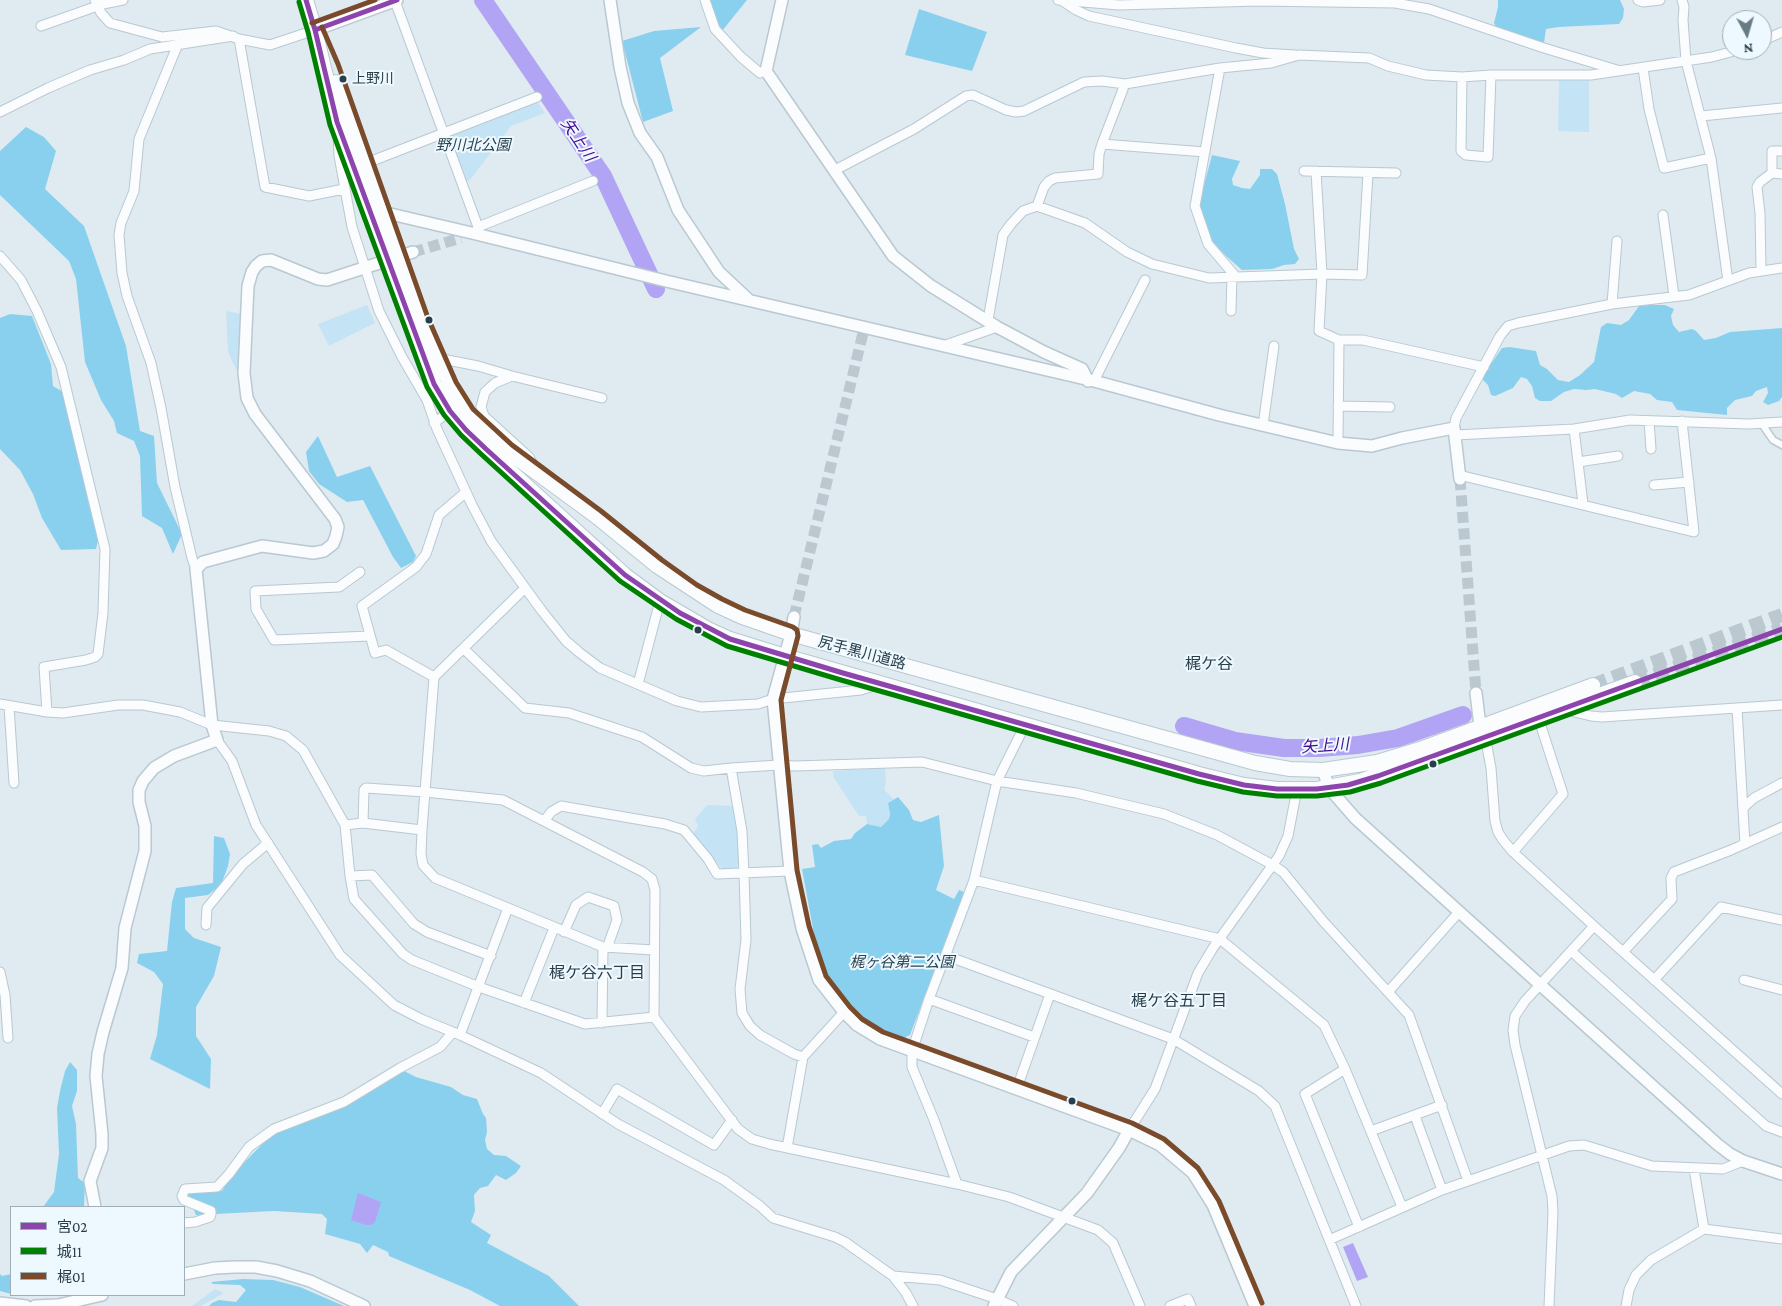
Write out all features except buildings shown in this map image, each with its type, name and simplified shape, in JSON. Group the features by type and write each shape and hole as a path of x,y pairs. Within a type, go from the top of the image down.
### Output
{"main road":[{"name":"尻手黒川道路","path":"306,0 337,122 421,321 457,400 468,414 507,451 597,517 657,566 718,606 742,617 792,634 1255,763 1290,769 1323,770 1377,762 1538,717 1635,682"},
{"name":"尻手黒川道路","path":"315,30 331,67 382,212 394,258 434,384 450,411 466,430 625,575 660,601 708,629 785,656 1025,725 1244,786 1277,789 1329,788 1348,785 1378,776 1593,685"}],"street":[{"path":"41,26 96,3 123,0"},
{"path":"610,0 620,67 628,103 640,133 657,158 672,198 683,218 718,272 749,300"},
{"path":"705,0 716,29 741,57 760,73"},
{"path":"782,0 766,71 893,256 931,286 992,324 1044,352 1082,369 1091,381"},
{"path":"1098,3 1110,0"},
{"path":"1638,0 1643,2 1660,0"},
{"path":"1682,0 1684,7 1686,61 1711,158 1728,280"},
{"path":"96,3 101,13 110,23 162,37 216,31 236,38 270,45 396,1 477,230"},
{"path":"1060,1 1119,5 1258,1 1395,3 1429,9 1544,48 1620,71"},
{"path":"1060,1 1089,16 1236,48 1263,53 1369,58 1388,66 1426,76 1591,75 1722,54"},
{"path":"0,112 90,70 124,60 150,49 236,38"},
{"path":"236,38 265,187 309,196 344,189"},
{"path":"178,44 139,139 134,191 121,223 119,235 122,273 127,296 153,373 175,487 196,569 212,725 217,740 232,761 256,825 340,955 394,1005 542,1073 618,1124 724,1180 779,1222 845,1242 893,1276 913,1306"},
{"path":"835,170 914,129 966,96 973,96 1006,110 1016,112 1024,111 1084,82 1102,81 1124,84 1220,68 1271,63 1299,55"},
{"path":"1220,68 1195,206 1208,244 1234,277 1231,312"},
{"path":"1643,68 1649,109 1664,168 1711,158"},
{"path":"1462,77 1462,151 1466,155 1488,157 1491,75"},
{"path":"1037,206 1044,187 1049,181 1055,178 1098,174 1099,154 1124,84"},
{"path":"364,164 537,97"},
{"path":"1701,116 1782,108"},
{"path":"337,122 339,156 352,227 379,312 427,400 434,423 491,541 562,635 580,654 600,668 677,701 701,707 758,704 773,699 861,690 881,684"},
{"path":"1102,144 1205,152"},
{"path":"1772,173 1772,151 1782,151"},
{"path":"1304,171 1396,172"},
{"path":"1316,171 1322,274 1319,330 1339,340 1363,340 1484,367"},
{"path":"992,324 1003,235 1023,211 1037,206 1085,223 1127,252 1152,264 1209,278 1322,274 1362,275 1368,173"},
{"path":"1761,270 1760,213 1757,187 1760,182 1772,173 1782,174"},
{"path":"461,238 593,182"},
{"path":"382,212 477,230 642,275 749,300 864,331 941,346 1091,381 1338,443 1372,446 1402,438 1454,432 1574,429 1630,420 1762,424 1782,422"},
{"path":"1663,215 1674,296"},
{"path":"1612,304 1617,241"},
{"path":"196,569 203,562 257,547 313,552 324,551 333,544 338,527 335,519 255,414 247,398 244,372 248,286 256,266 262,261 271,260 318,279 327,280 413,252"},
{"path":"0,256 20,280 37,311 61,367 105,550 103,613 98,654 86,660 44,667 47,712"},
{"path":"1682,421 1694,532 1583,504 1460,477 1454,432 1456,418 1500,336 1508,326 1612,304 1689,295 1749,273 1782,268"},
{"path":"1091,381 1145,280"},
{"path":"941,346 992,324"},
{"path":"1338,443 1339,340"},
{"path":"1263,425 1274,346"},
{"path":"437,358 478,366 602,398"},
{"path":"512,376 494,382 485,392 481,408 484,416 529,458 537,473"},
{"path":"1338,406 1390,407"},
{"path":"434,423 450,411"},
{"path":"1649,421 1651,450"},
{"path":"1762,424 1773,440 1782,445"},
{"path":"1574,429 1583,504"},
{"path":"1578,462 1618,456"},
{"path":"1654,485 1688,482"},
{"path":"434,677 386,650 376,653 362,606 416,567 426,554 439,515 466,492"},
{"path":"360,572 339,587 255,591 256,609 274,640 370,636"},
{"path":"525,588 434,677 422,830 421,854 423,865 435,878 605,948 654,950"},
{"path":"638,684 660,601"},
{"path":"794,617 792,634 773,699 778,765 790,871 802,928 819,980 844,1012 857,1025 880,1039 1129,1130 1160,1145 1193,1172 1213,1205 1255,1306"},
{"path":"464,649 525,708 569,713 642,737 691,768 704,771 778,765 922,762 997,781 1076,793 1164,814 1217,835 1283,872 1323,921 1409,1015 1468,1181"},
{"path":"1476,693 1491,768 1498,832 1514,852 1654,980 1704,1030 1782,1094"},
{"path":"14,783 5,705 63,713 101,707 143,705 180,712 212,725 269,731 286,736 304,750 345,825 354,899 403,954 412,960 479,987 585,1024 602,1024 654,1017"},
{"path":"1562,709 1602,717 1782,705"},
{"path":"1737,708 1745,844"},
{"path":"1514,852 1564,794 1538,717"},
{"path":"957,1184 934,1120 912,1067 912,1051 974,880 997,781 1025,725"},
{"path":"95,1206 90,1181 102,1148 96,1076 98,1054 122,968 125,928 145,851 145,826 139,802 139,790 142,781 154,768 174,756 217,740"},
{"path":"731,768 742,831 744,873 746,940 740,989 742,1013 750,1026 760,1035 794,1054 804,1057"},
{"path":"1323,770 1329,788 1355,818 1717,1144 1743,1162 1782,1174"},
{"path":"1743,808 1754,798 1782,783"},
{"path":"363,823 364,790 366,788 503,800 643,872 652,879 655,890 654,1017 738,1129 752,1139 787,1148 957,1184 1008,1197 1098,1230 1113,1244 1140,1306"},
{"path":"996,1302 1011,1272 1087,1193 1119,1148 1155,1089 1198,973 1279,856 1288,836 1297,789"},
{"path":"545,820 551,812 561,806 665,824 684,830 708,859 717,874 790,871"},
{"path":"345,825 363,823 422,830"},
{"path":"1623,952 1672,899 1671,878 1674,872 1782,828"},
{"path":"206,925 207,908 243,864 268,843"},
{"path":"350,876 372,875 414,924 427,932 491,956"},
{"path":"974,880 1220,939 1324,1025 1345,1069 1402,1207"},
{"path":"564,932 576,905 588,897 614,906 617,920 605,948 602,1024"},
{"path":"1654,980 1721,907 1782,920"},
{"path":"185,1223 210,1217 211,1211 184,1200 182,1196 185,1189 217,1187 249,1147 274,1130 344,1102 400,1068 440,1047 456,1034 479,987 508,908"},
{"path":"1388,992 1459,912"},
{"path":"1549,1306 1552,1196 1513,1030 1515,1016 1525,1001 1594,926"},
{"path":"524,1003 554,928"},
{"path":"1571,951 1766,1126 1782,1132"},
{"path":"947,956 1173,1039 1259,1091 1275,1106 1356,1306"},
{"path":"0,972 5,995 8,1038"},
{"path":"1744,980 1782,990"},
{"path":"1017,1088 1050,994"},
{"path":"929,1000 1034,1037"},
{"path":"787,1148 804,1057 844,1012"},
{"path":"1345,1069 1305,1094 1359,1227"},
{"path":"602,1114 617,1089 714,1145 732,1120"},
{"path":"1371,1131 1442,1105"},
{"path":"1415,1116 1442,1190"},
{"path":"1329,1240 1442,1190 1569,1146 1584,1145 1652,1166 1723,1169 1743,1162"},
{"path":"1694,1169 1704,1230"},
{"path":"1626,1306 1629,1290 1636,1275 1651,1260 1704,1230 1782,1239"},
{"path":"185,1274 215,1268 256,1267 310,1281 364,1306"},
{"path":"893,1276 940,1280 996,1302 1013,1306"},
{"path":"36,1306 58,1305 98,1296"},
{"path":"1170,1306 1188,1299 1191,1306"},
{"path":"0,1303 26,1306"}],"green space":[{"path":"709,0 747,0 722,31 708,2"},
{"path":"1498,0 1620,0 1624,9 1623,18 1619,24 1546,29 1544,43 1496,27 1494,23"},
{"path":"919,9 987,32 972,71 905,55"},
{"path":"701,27 660,58 673,111 643,122 622,41 654,31"},
{"path":"1559,78 1589,78 1589,132 1558,131"},
{"name":"野川北公園","path":"536,100 545,113 511,126 470,180 465,182 449,135"},
{"path":"26,127 44,137 56,151 45,189 84,226 126,346 140,431 154,436 157,483 182,534 173,554 162,528 142,516 140,456 134,441 117,433 114,421 101,400 85,362 76,279 69,261 0,195 0,151"},
{"path":"1212,155 1240,161 1232,179 1233,185 1242,188 1250,189 1260,175 1260,169 1272,169 1277,174 1294,249 1299,259 1295,264 1272,269 1242,270 1211,240 1200,208"},
{"path":"367,305 375,323 329,346 318,324"},
{"path":"1665,305 1674,309 1671,316 1673,325 1679,332 1692,329 1704,340 1716,338 1730,332 1782,328 1782,397 1779,401 1768,405 1763,402 1768,393 1767,387 1756,391 1752,396 1735,400 1727,408 1727,415 1677,410 1672,402 1657,400 1650,394 1634,391 1622,398 1616,394 1595,389 1574,389 1564,392 1551,401 1540,401 1535,398 1532,386 1527,379 1521,377 1513,388 1495,396 1491,395 1488,385 1483,380 1484,374 1502,348 1509,347 1536,351 1540,365 1558,380 1569,382 1594,362 1601,327 1607,323 1621,325 1629,320 1639,306"},
{"path":"226,311 242,314 239,370 236,369 228,351"},
{"path":"10,314 32,316 51,364 53,386 65,393 97,531 98,541 96,549 61,550 42,518 33,494 20,470 0,449 0,318"},
{"path":"318,436 337,477 370,466 416,556 413,562 401,568 393,557 363,500 347,502 319,484 309,471 306,452"},
{"path":"885,768 886,783 884,790 894,799 888,803 889,819 881,827 867,824 866,816 859,816 834,778 833,771"},
{"name":"梶ヶ谷第二公園","path":"898,797 909,810 913,820 921,822 939,815 944,866 936,890 954,899 959,890 964,892 910,1035 902,1039 869,1022 857,1013 826,973 814,934 802,869 815,867 812,845 818,844 821,848 834,841 851,839 855,833 867,824 881,827 889,819 888,803"},
{"path":"707,805 734,806 738,824 739,864 736,869 723,870 693,834 698,826 695,819"},
{"path":"214,836 224,838 230,854 221,885 208,895 185,898 185,929 194,938 221,947 214,976 196,1007 196,1036 211,1059 210,1089 150,1059 157,1035 163,984 154,972 137,963 139,954 167,951 172,902 176,888 213,883"},
{"path":"70,1062 77,1070 77,1091 72,1106 76,1124 78,1178 85,1183 84,1206 44,1206 54,1192 59,1154 57,1108 65,1071"},
{"path":"402,1070 416,1077 451,1087 463,1095 477,1099 486,1118 487,1132 485,1140 487,1149 494,1155 506,1156 521,1166 516,1173 506,1180 496,1175 488,1186 480,1188 474,1195 475,1211 471,1222 491,1235 487,1243 549,1276 579,1306 500,1306 470,1290 389,1256 388,1252 373,1245 367,1253 360,1244 325,1234 327,1219 322,1214 274,1211 196,1215 187,1193 222,1191 231,1176 275,1131"},
{"path":"0,1274 2,1276 10,1274 10,1294 0,1291"},
{"path":"243,1279 273,1280 300,1287 344,1306 209,1306 219,1300 236,1302 246,1290 240,1285 213,1284 211,1282"},
{"path":"215,1289 224,1293 201,1306 192,1306"}],"shaded area":[{"path":"358,1193 381,1202 375,1222 371,1225 351,1220"},
{"path":"1353,1243 1368,1277 1357,1281 1343,1247"}],"waterway":[{"name":"矢上川","path":"483,0 603,176 656,289"},
{"name":"矢上川","path":"1184,726 1235,741 1284,748 1319,748 1358,745 1398,738 1463,715"}],"tunnel":[{"path":"413,252 461,238"},
{"path":"794,617 863,333"},
{"path":"1460,479 1476,693"},
{"path":"1593,685 1782,615"},
{"path":"1635,682 1782,629"}],"transit line":[{"name":"宮02","path":"306,0 337,122 434,384 450,411 486,449 625,575 680,613 730,639 1199,774 1244,785 1277,789 1317,789 1348,785 1378,776 1782,629"},
{"name":"梶01","path":"312,23 375,0"},
{"name":"宮02","path":"315,30 397,0"},
{"name":"城11","path":"299,2 330,125 427,387 444,415 481,454 620,581 676,619 727,646 1197,781 1243,792 1277,796 1317,796 1350,792 1381,783 1782,637"},
{"name":"梶01","path":"322,27 338,64 428,318 456,382 473,409 512,445 697,585 745,610 797,630 798,636 781,700 797,870 809,926 826,976 862,1019 883,1032 1132,1123 1164,1139 1198,1168 1219,1201 1262,1303"}],"place":[{"name":"上野川","path":"343,79"}],"district":[{"name":"梶ケ谷","path":"1209,664"},
{"name":"梶ケ谷六丁目","path":"597,973"},
{"name":"梶ケ谷五丁目","path":"1179,1001"}]}
